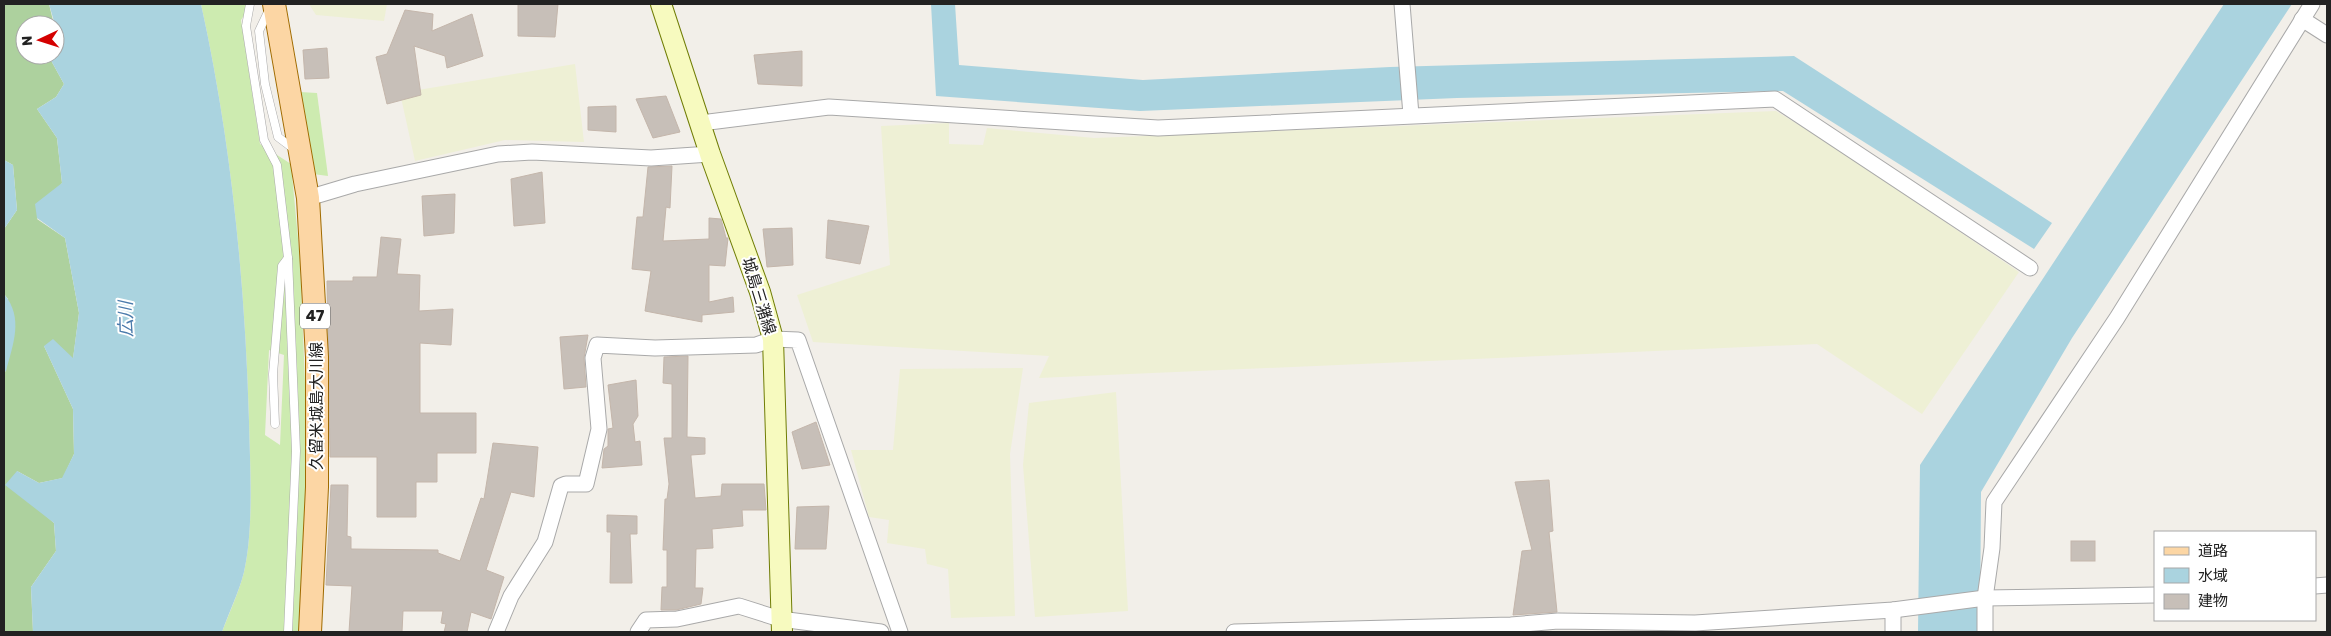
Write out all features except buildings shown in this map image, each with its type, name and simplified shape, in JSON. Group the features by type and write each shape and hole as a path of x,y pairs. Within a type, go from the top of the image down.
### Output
{"main road":[{"name":"久留米城島大川線","path":"272,4 308,198 317,357 317,487 310,632"},
{"name":"城島三潴線","path":"661,4 710,154 760,292 773,339 781,626"}],"street":[{"path":"1402,4 1411,115"},
{"path":"1985,632 1994,502 2117,318 2312,4"},
{"path":"2302,19 2327,35"},
{"path":"701,123 829,107 1158,128 1774,99 2030,268"},
{"path":"308,198 355,184 498,154 532,152 651,158 710,154"},
{"path":"496,632 511,596 545,542 561,486 566,484 586,484 599,430 593,358 597,345 655,348 756,345 773,339 798,340 900,632"},
{"path":"1234,632 1511,625 1558,621 1695,623 1893,610 1986,598 2154,595"},
{"path":"638,632 646,620 677,619 738,606 781,626 881,632"},
{"path":"1893,610 1893,632"}],"lane":[{"path":"250,4 246,26 264,140 277,165 288,258 296,451 288,632"},
{"path":"272,4 260,31 265,84 278,137 300,154"},
{"path":"256,85 265,84"},
{"path":"275,424 273,374 282,266 288,258"}],"green space":[{"path":"4,4 49,4 52,15 15,15 15,65 54,65 64,84 56,97 37,109 57,138 62,183 37,219 65,238 79,313 73,359 44,346 73,409 74,454 63,478 39,483 17,471 38,509 54,523 56,551 31,587 33,632 4,632 4,372 6,371 8,299 4,294 4,229 17,210 13,165 4,160"},
{"path":"201,4 252,4 241,20 260,144 291,164 300,260 308,457 302,632 222,632 244,572 249,536 250,477 247,368 240,263 221,107","holes":["269,350 284,355 280,445 265,435"]},
{"path":"309,4 387,4 384,21 316,15"},
{"path":"575,64 584,142 505,140 415,161 400,93"},
{"path":"300,92 317,93 328,176 313,174"},
{"path":"1776,111 1824,140 2019,272 1922,414 1817,344 1039,378 1049,356 813,342 797,295 890,265 881,126 949,123 949,144 983,145 987,128 1094,138"},
{"path":"1023,368 1010,454 1015,616 951,618 948,569 927,564 925,549 887,543 889,520 869,517 851,450 893,450 900,369"},
{"path":"1116,392 1128,611 1035,617 1023,465 1029,403"}],"water":[{"name":"広川","path":"49,4 201,4 221,107 235,211 244,316 249,421 251,497 247,555 242,580 222,632 33,632 31,587 56,551 54,523 5,485 17,471 39,483 62,478 74,454 73,409 44,346 53,339 73,358 79,313 65,238 37,218 35,204 62,183 57,138 37,109 56,97 64,84 54,65 65,65 65,15 52,15"},
{"path":"931,4 955,4 959,65 1143,80 1390,67 1794,56 2052,223 2034,249 1783,91 1457,98 1140,111 936,96"},
{"path":"2224,4 2292,4 2072,338 1981,492 1980,632 1918,632 1920,465"},
{"path":"4,160 13,165 17,210 4,229"},
{"path":"4,294 14,312 15,331 6,371 4,372"}]}
